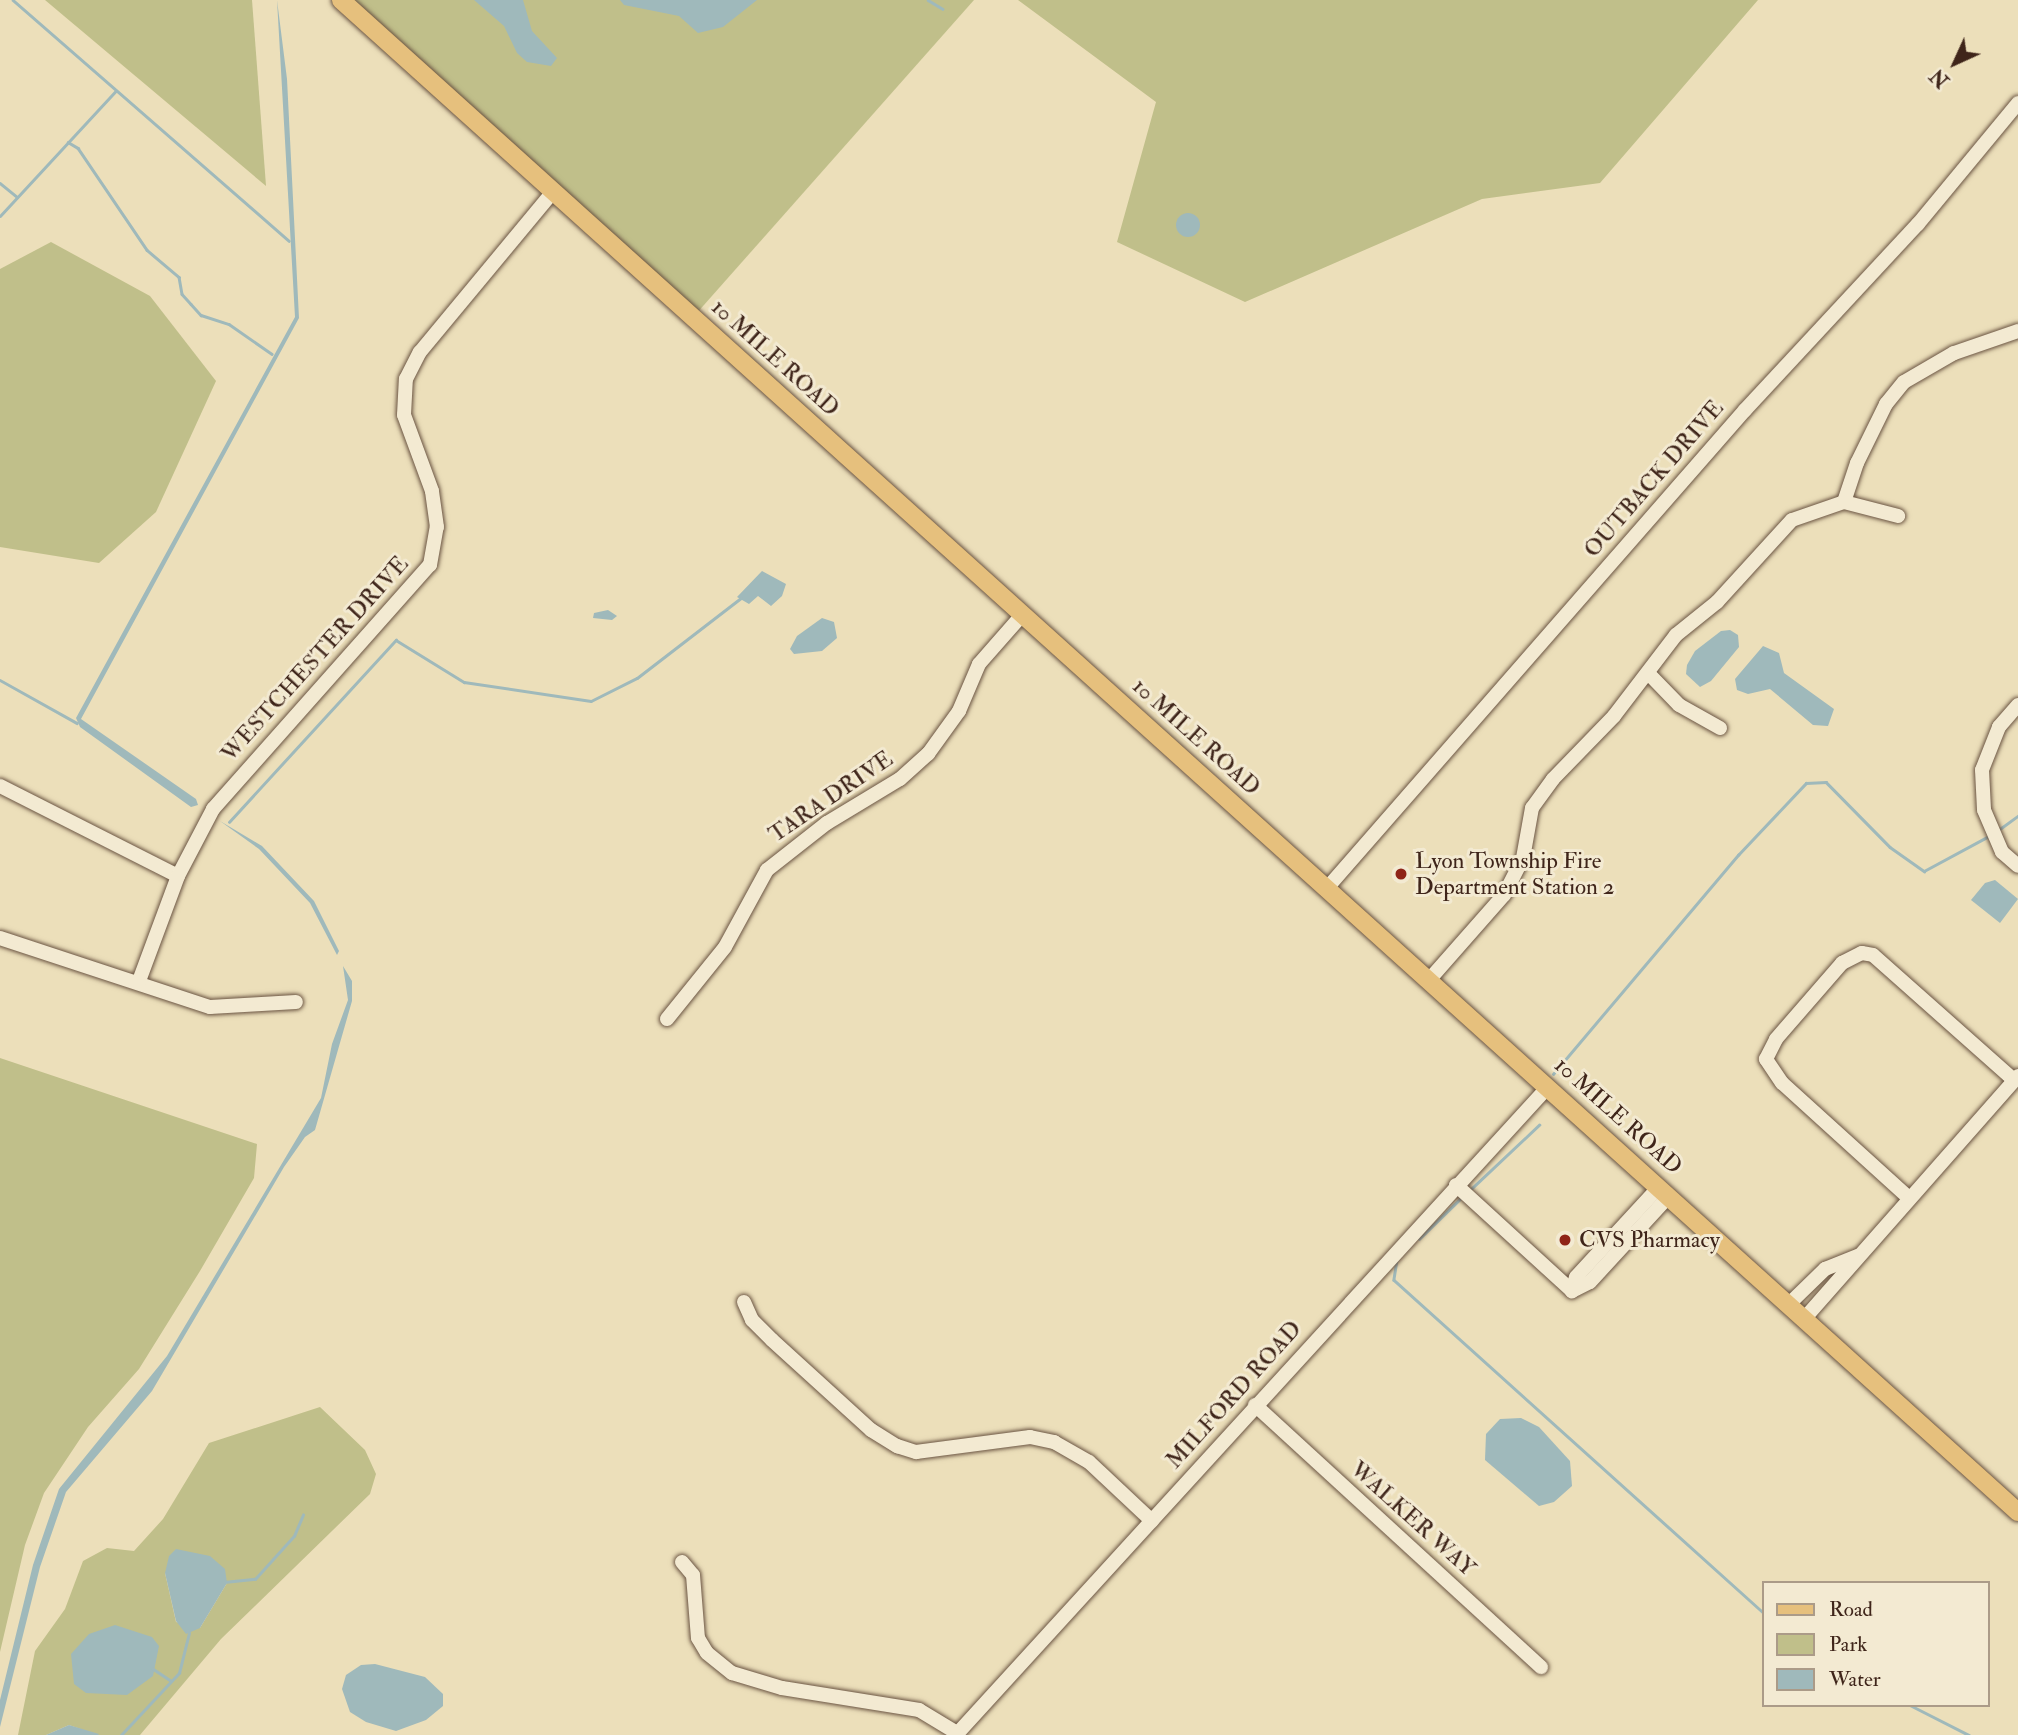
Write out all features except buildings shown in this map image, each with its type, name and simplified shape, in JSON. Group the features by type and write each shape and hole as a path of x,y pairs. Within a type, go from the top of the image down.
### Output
{"main road":[{"name":"10 MILE ROAD","path":"341,0 1328,887 2018,1512"}],"street":[{"name":"OUTBACK DRIVE","path":"1328,887 1745,410 1918,224 2018,103"},
{"name":"WESTCHESTER DRIVE","path":"139,981 178,876 226,791 430,565 437,527 432,491 404,415 406,379 420,352 552,192"},
{"path":"1844,502 1880,415 1904,382 1954,353 2018,331"},
{"path":"1429,980 1504,895 1523,858 1532,808 1553,779 1649,674 1676,635 1717,603 1792,520 1844,502 1898,516"},
{"name":"TARA DRIVE","path":"667,1019 725,947 767,870 827,823 900,779 930,752 959,711 979,664 1023,614"},
{"path":"1649,674 1679,705 1720,728"},
{"path":"2018,705 1999,727 1982,770 1984,810 2002,852 2018,866"},
{"path":"0,786 178,876"},
{"path":"0,938 139,981 209,1007 296,1002"},
{"path":"1804,1319 2016,1078 1873,955 1862,953 1842,963 1776,1039 1766,1059 1782,1083 1909,1198"},
{"name":"MILFORD ROAD","path":"956,1734 1548,1087"},
{"path":"1456,1185 1572,1291 1590,1282 1664,1191"},
{"path":"1788,1305 1825,1269 1858,1255"},
{"path":"744,1302 752,1320 772,1340 871,1430 897,1446 916,1452 1030,1437 1054,1443 1088,1462 1152,1521"},
{"name":"WALKER WAY","path":"1255,1405 1541,1667"},
{"path":"682,1562 693,1575 698,1638 707,1653 732,1673 782,1688 919,1710 956,1734"}],"green space":[{"path":"45,0 252,0 266,186"},
{"path":"350,0 974,0 696,314"},
{"path":"1018,0 1758,0 1600,183 1482,199 1245,302 1117,242 1156,102"},
{"path":"51,242 150,296 216,381 156,512 99,563 0,547 0,269"},
{"path":"0,1058 257,1144 254,1178 200,1271 139,1369 88,1427 44,1493 25,1545 0,1652"},
{"path":"320,1407 365,1450 376,1474 370,1494 221,1639 140,1735 98,1735 69,1725 46,1735 18,1735 35,1651 65,1609 83,1561 107,1548 134,1551 163,1519 209,1443","holes":["165,1573 227,1583 200,1628 176,1622"]}],"water":[{"path":"277,0 287,79 299,318 81,719 196,799 198,805 191,807 80,727 76,718 295,317"},
{"path":"474,0 523,0 532,31 557,58 551,66 527,62 517,53 504,26"},
{"path":"620,0 757,0 723,27 698,33 679,16 624,5"},
{"path":"1188,213 1197,216 1200,225 1197,234 1188,237 1179,234 1176,225 1179,216"},
{"path":"762,571 786,584 782,596 771,606 758,596 749,604 737,597"},
{"path":"608,610 617,616 612,620 593,618 594,613"},
{"path":"822,618 834,622 837,638 822,651 794,654 790,649 797,636"},
{"path":"1730,630 1738,635 1739,647 1711,681 1700,687 1686,674 1687,665 1695,651 1721,631"},
{"path":"1763,646 1779,653 1784,673 1834,709 1828,726 1813,725 1770,689 1748,694 1737,690 1735,679"},
{"path":"220,821 262,846 314,901 339,951 337,955 310,903 259,849"},
{"path":"1995,880 2018,899 2000,923 1971,900 1985,883"},
{"path":"343,966 352,981 352,1001 315,1130 305,1137 284,1167 152,1391 66,1492 40,1567 0,1727 0,1700 33,1565 59,1489 167,1356 321,1098 332,1044 348,1000"},
{"path":"1521,1418 1539,1427 1570,1461 1572,1486 1554,1502 1539,1506 1485,1460 1486,1434 1500,1419"},
{"path":"176,1549 210,1556 225,1569 227,1583 200,1628 186,1634 176,1621 165,1573 169,1556"},
{"path":"115,1625 152,1637 159,1646 153,1676 127,1695 86,1693 74,1684 71,1654 89,1634"},
{"path":"375,1664 425,1677 443,1694 443,1706 426,1720 396,1731 366,1722 350,1712 342,1689 346,1675 361,1665"},
{"path":"69,1725 99,1734 46,1735"}],"waterway":[{"path":"13,0 289,241"},
{"path":"928,0 943,9"},
{"path":"0,216 115,92"},
{"path":"68,142 78,148 147,250 179,277 182,294 201,315 229,324 272,354"},
{"path":"0,183 17,197"},
{"path":"229,822 396,640 464,682 591,701 637,678 741,598"},
{"path":"0,680 77,723"},
{"path":"1553,1074 1738,855 1806,783 1826,782 1890,847 1924,871 1989,836"},
{"path":"1997,831 2018,816"},
{"path":"1470,1190 1539,1125"},
{"path":"1419,1239 1462,1197"},
{"path":"1397,1260 1394,1280 1762,1611"},
{"path":"224,1582 255,1579 294,1536 303,1515"},
{"path":"121,1735 179,1673 189,1633"},
{"path":"152,1668 170,1680"},
{"path":"1914,1707 1969,1735"}],"place":[{"name":"Lyon Township Fire Department Station 2","path":"1401,874"},
{"name":"CVS Pharmacy","path":"1565,1240"}]}
